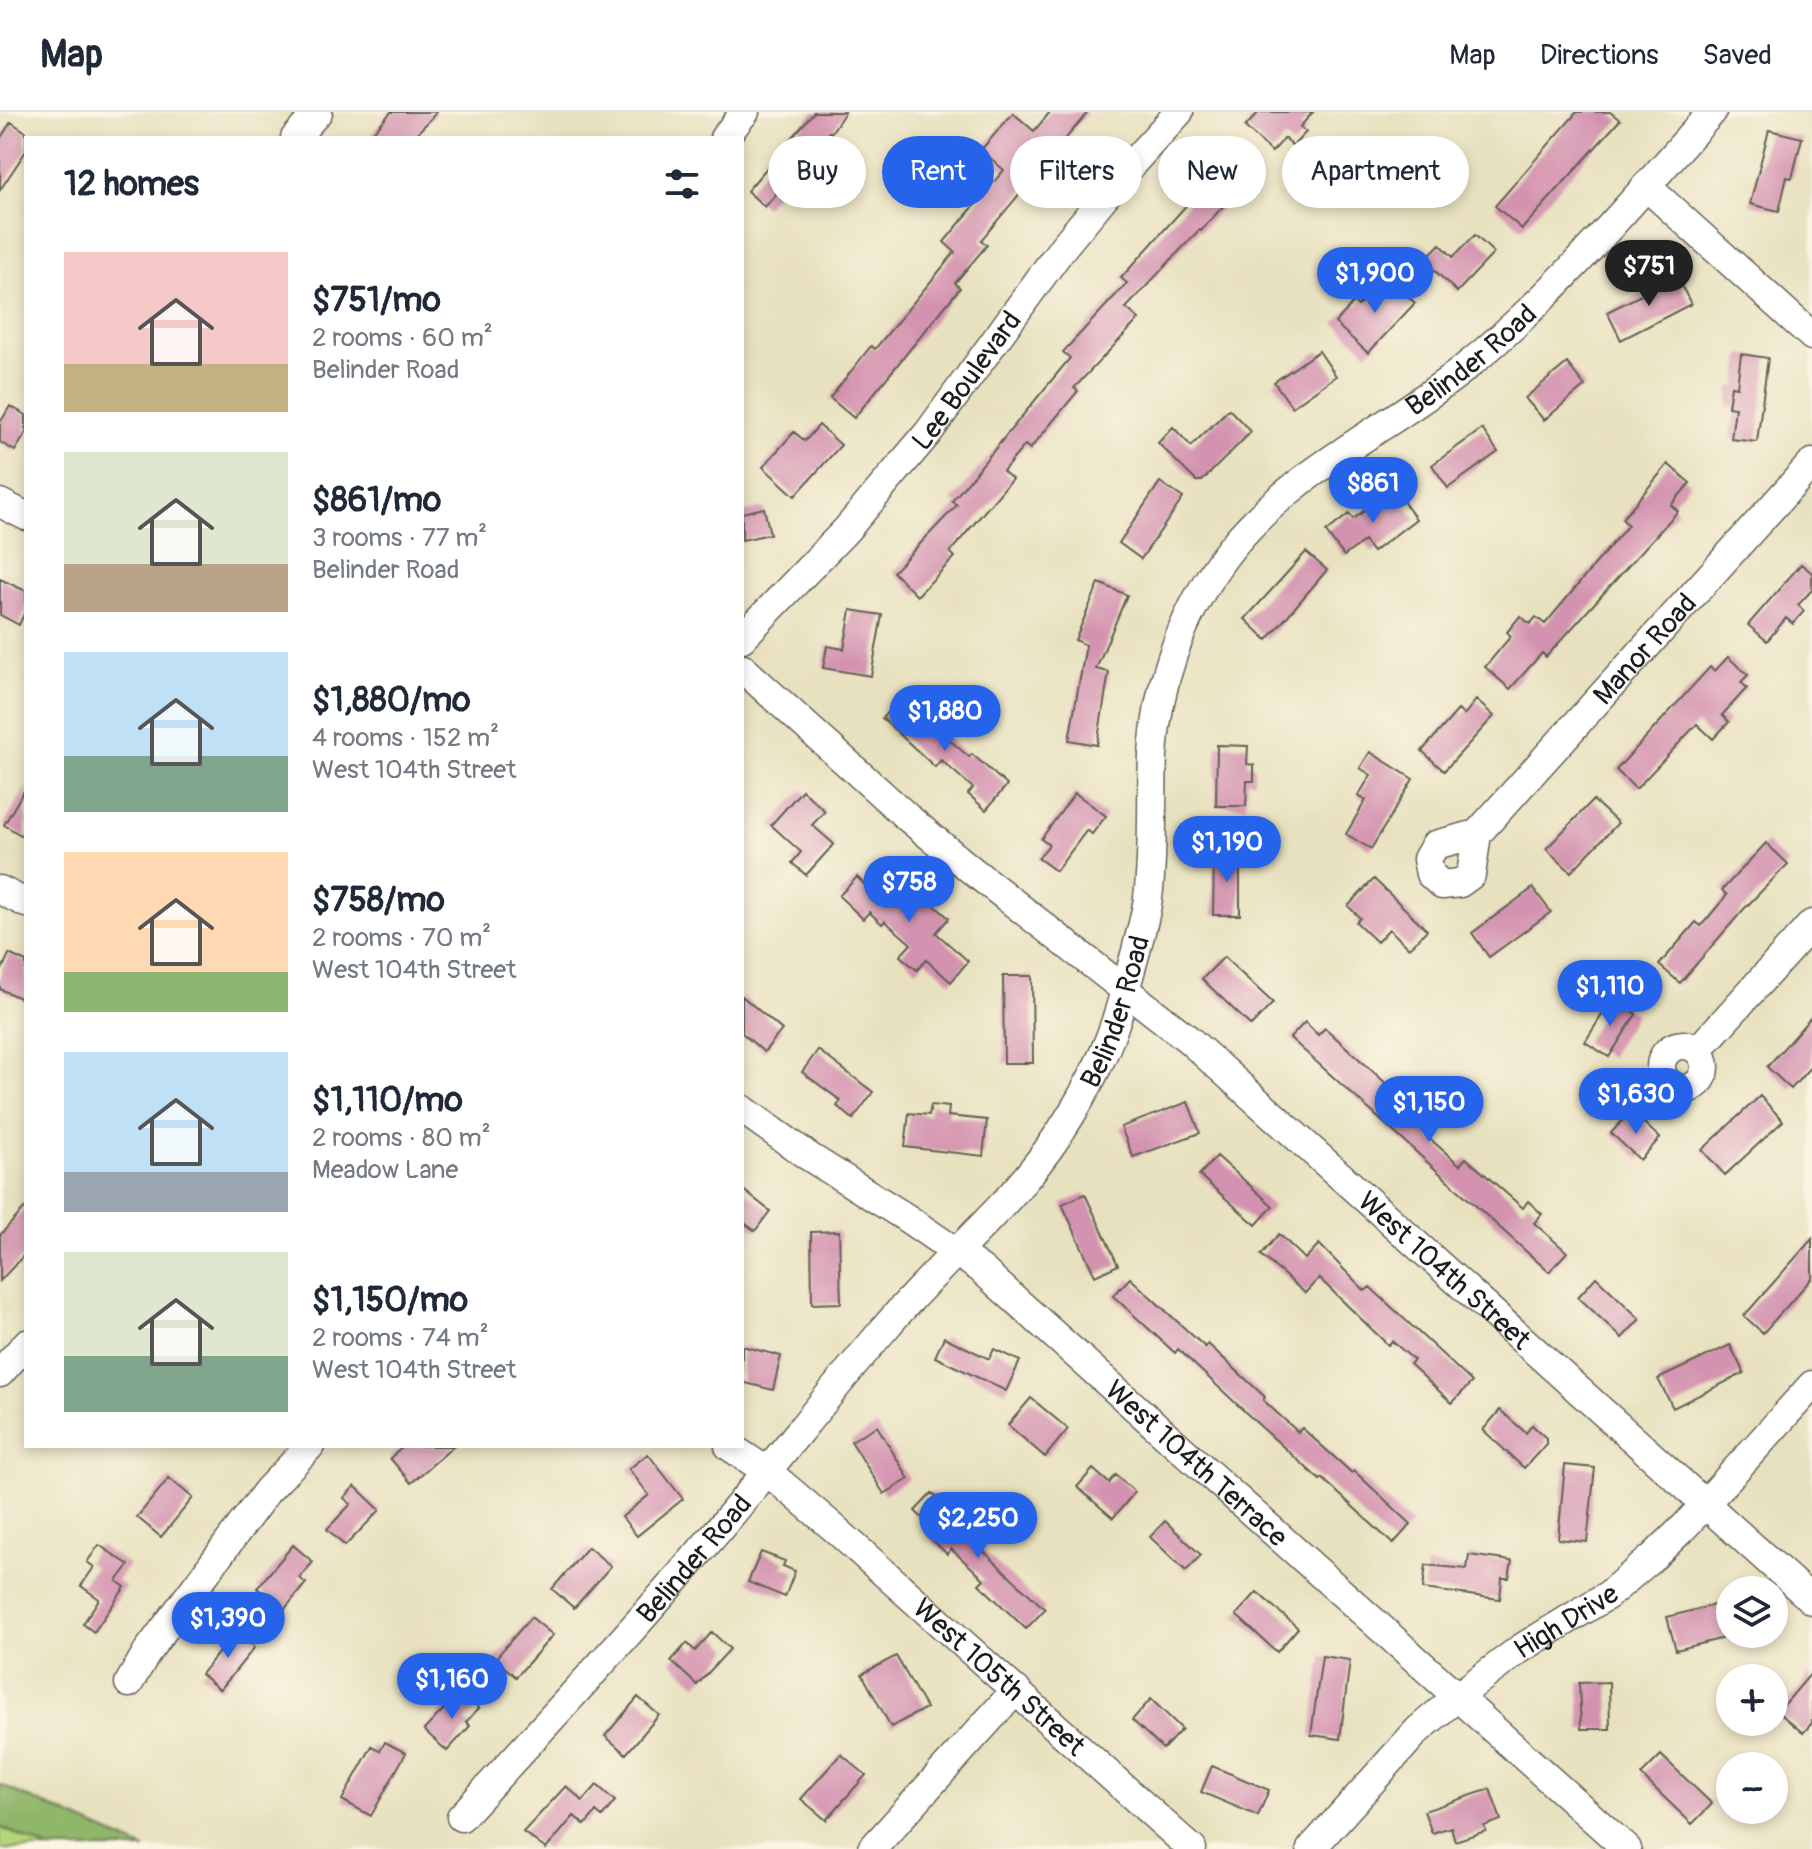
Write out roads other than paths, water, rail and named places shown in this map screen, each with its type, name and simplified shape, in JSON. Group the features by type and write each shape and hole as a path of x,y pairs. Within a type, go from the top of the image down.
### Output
{"street":[{"path":"297,136 318,112"},
{"path":"726,136 745,112"},
{"name":"Lee Boulevard","path":"744,636 847,529 928,433 1063,247 1179,112"},
{"name":"Belinder Road","path":"461,1817 697,1555 881,1331 1041,1161 1066,1123 1113,1032 1148,905 1153,845 1153,757 1166,677 1179,638 1198,597 1223,559 1255,521 1286,492 1457,374 1519,323 1712,112"},
{"path":"1646,186 1812,336"},
{"name":"Manor Road","path":"1477,834 1812,463"},
{"path":"0,503 24,515"},
{"name":"West 104th Street","path":"744,670 944,848 1188,1039 1812,1600"},
{"path":"1698,1050 1812,924"},
{"name":"West 104th Terrace","path":"744,1110 981,1269 1627,1849"},
{"path":"0,1373 24,1346"},
{"name":"High Drive","path":"1311,1849 1418,1730 1520,1649 1608,1595 1653,1557 1812,1385"},
{"path":"129,1683 147,1652 267,1491 308,1448"},
{"name":"West 105th Street","path":"732,1448 768,1472 1192,1849"},
{"path":"872,1849 1016,1690"}]}
